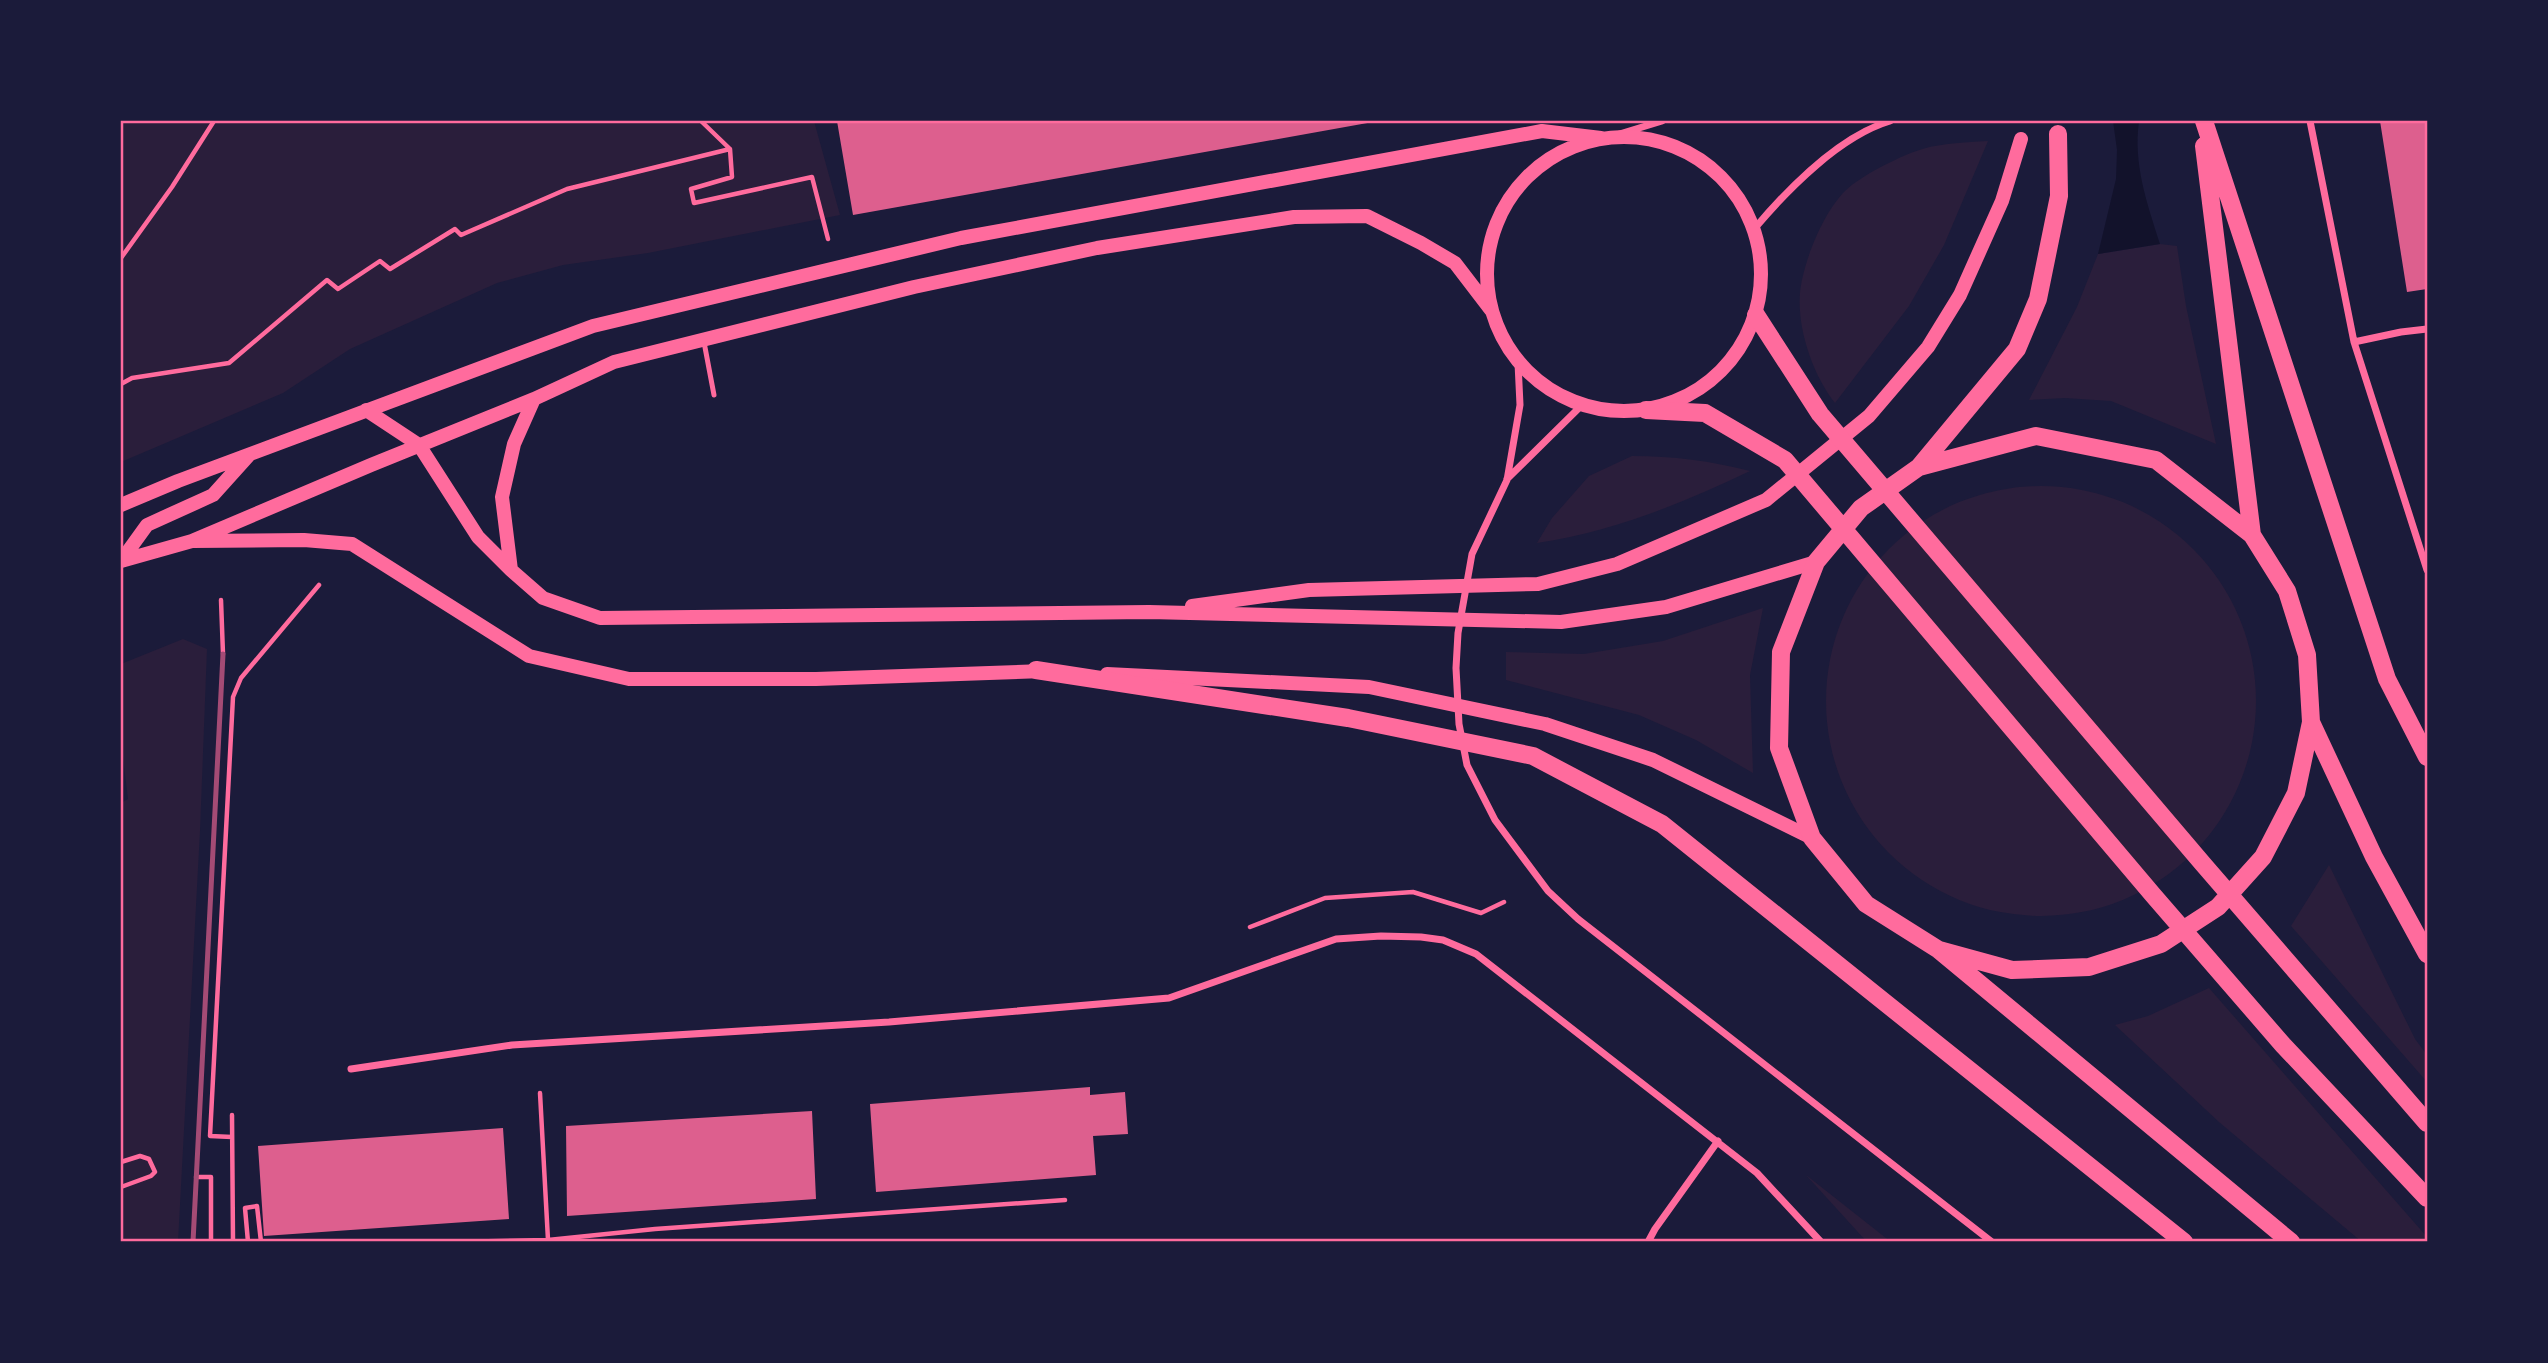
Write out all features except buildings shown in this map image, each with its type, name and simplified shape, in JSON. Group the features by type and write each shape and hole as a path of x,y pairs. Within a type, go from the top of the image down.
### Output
{"main road":[{"path":"2202,121 2252,535"},
{"path":"2202,121 2387,679 2427,757"},
{"path":"121,505 593,326 961,237 1542,131 1657,140 1699,158 1732,188 1755,228 1762,271 1755,315 1740,349 1715,377 1683,398 1646,410"},
{"path":"2058,134 2059,196 2038,299 2017,349 1919,467 1861,508 1816,562 1781,652 1779,748 1812,838 1866,904 1939,950 2291,1242"},
{"path":"1607,137 1565,150 1533,171 1508,200 1492,235 1486,272 1491,310 1502,338 1518,363 1547,388 1582,405 1614,411 1705,413 1785,460 2283,1045 2427,1198"},
{"path":"1149,612 1309,590 1538,584 1617,564 1766,500 1869,416 1928,347 1960,295 1992,224 2021,139"},
{"path":"121,562 192,541 534,399 614,362 914,287 1084,250 1294,217 1367,216 1454,263 1491,310"},
{"path":"1755,315 1829,424 2427,1123"},
{"path":"510,570 502,497 513,444 534,399"},
{"path":"366,410 419,445 478,537 510,570 543,598 600,618 1149,612 1561,622 1666,607 1816,562"},
{"path":"1919,467 2036,436 2156,460 2252,535 2287,591 2307,655 2311,722 2296,793 2263,857 2218,907 2161,944 2088,967 2025,970 2012,970 1939,950"},
{"path":"121,562 148,525 213,495 250,454"},
{"path":"192,541 304,540 352,544 529,656 629,680 816,679 1036,670 1369,687 1545,724 1653,760 1812,838"},
{"path":"1036,670 1348,718 1533,756 1662,824 2184,1242"},
{"path":"2311,722 2374,857 2427,954"}],"street":[{"path":"1607,137 1662,121"},
{"path":"1755,228 1782,196 1814,167 1848,143 1890,121"},
{"path":"2310,121 2354,342 2427,570"},
{"path":"2354,342 2427,329"},
{"path":"1518,363 1520,405 1507,480 1472,554 1458,633 1456,668 1459,724 1467,765 1495,820 1548,891 1614,949 1992,1242"},
{"path":"1507,480 1582,405"},
{"path":"351,1069 512,1045 888,1022 1169,998 1336,939 1421,937 1443,940 1476,954 1757,1173 1821,1242"},
{"path":"1648,1242 1655,1228 1718,1141"}],"lane":[{"path":"704,339 714,395"}],"path":[{"path":"121,258 172,187 214,121"},
{"path":"701,121 730,149 732,177 691,189 694,203 812,177 828,239"},
{"path":"121,384 132,378 229,363 327,281 338,289 380,261 390,269 456,229 461,235 567,189 730,149"},
{"path":"232,1137 209,1136 233,697 241,678 319,585"},
{"path":"221,600 223,654"},
{"path":"1250,927 1325,898 1413,892 1481,913 1504,902"},
{"path":"540,1093 548,1240"},
{"path":"232,1115 233,1242"},
{"path":"121,1162 140,1156 149,1159 155,1172 121,1187"},
{"path":"196,1177 211,1177 211,1242"},
{"path":"454,1242 548,1240 655,1229 1065,1200"},
{"path":"247,1242 245,1208 257,1206 261,1242"}],"shaded area":[{"path":"121,121 814,121 840,215 648,253 563,265 497,283 350,349 283,393 121,462"},
{"path":"2113,121 2139,121 2140,168 2160,244 2098,254 2116,179 2117,150"},
{"path":"1988,141 1944,245 1909,306 1835,403 1813,365 1804,336 1800,307 1805,267 1829,212 1845,191 1901,157 1935,146"},
{"path":"2160,244 2177,246 2186,306 2216,444 2111,401 2065,398 2029,400 2077,307 2098,254"},
{"path":"1632,456 1692,460 1750,471 1646,515 1592,532 1537,543 1552,518 1589,476"},
{"path":"2041,486 2083,490 2123,503 2160,522 2193,549 2220,582 2239,619 2252,659 2256,701 2252,743 2239,783 2220,820 2193,853 2160,880 2123,899 2083,912 2041,916 1999,912 1959,899 1922,880 1889,853 1862,820 1843,783 1830,743 1826,701 1830,659 1843,619 1862,582 1889,549 1922,522 1959,503 1999,490"},
{"path":"1763,608 1750,675 1753,773 1696,740 1639,715 1506,680 1506,652 1584,654 1663,641"},
{"path":"183,639 207,649 178,1242 121,1242 121,803 128,799 121,741 121,664"},
{"path":"2329,865 2415,1039 2427,1055 2427,1082 2291,926"},
{"path":"2209,988 2427,1237 2427,1242 2362,1242 2219,1122 2115,1025 2148,1016"},
{"path":"1806,1175 1891,1242 1867,1242"}],"railway":[{"path":"193,1242 223,654"}]}
